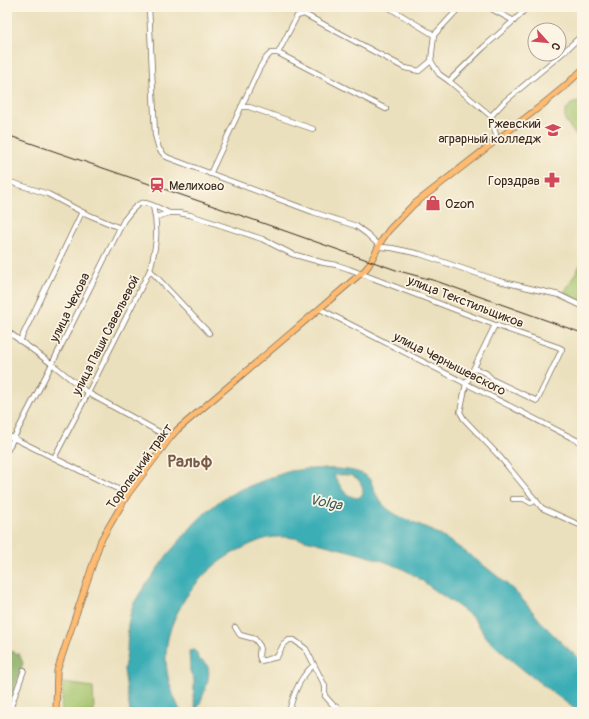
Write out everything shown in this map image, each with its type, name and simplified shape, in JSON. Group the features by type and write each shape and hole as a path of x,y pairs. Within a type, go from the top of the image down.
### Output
{"main road":[{"path":"379,246 389,230 413,205 564,87 582,70"},
{"name":"Торопецкий тракт","path":"56,712 57,671 59,664 101,540 128,494 170,438 183,424 362,273 369,265 379,246"}],"street":[{"path":"149,7 155,135 159,150 165,156 210,174 356,226 379,246 384,248 392,248 420,254 498,280 559,295 582,306"},
{"path":"388,7 434,35"},
{"path":"460,7 434,35 431,61 439,74 491,116 496,140"},
{"path":"488,7 514,21"},
{"path":"449,81 484,47 514,21 527,7"},
{"path":"278,53 297,16 304,14 405,68 418,71 431,61"},
{"path":"491,116 504,102 565,51 582,34"},
{"path":"210,174 264,59 271,53 278,53 386,109"},
{"path":"241,107 255,108 312,129"},
{"path":"7,181 48,194 82,212 120,228"},
{"name":"улица Чехова","path":"7,451 124,220 138,205 142,203 146,203 169,213"},
{"name":"улица Паши Савельевой","path":"54,458 150,270 157,232 154,206"},
{"path":"20,341 82,212"},
{"path":"156,217 169,213 190,215 262,239 292,254 362,273"},
{"path":"150,270 209,334"},
{"name":"улица Текстильщиков","path":"362,273 495,325 562,349 537,402 493,380 486,373 474,368"},
{"name":"улица Чернышевского","path":"320,309 582,443"},
{"path":"495,325 466,384 460,412 464,420 500,457 542,508 582,526"},
{"path":"7,331 88,393 170,438"},
{"path":"7,435 128,494"},
{"path":"513,499 524,499 531,502 536,500"},
{"path":"235,627 240,635 255,639 260,646 259,656 261,661 277,657 284,645 289,640 294,640 306,649 325,686 325,696 333,705 345,712"},
{"path":"288,712 297,687 309,669 314,665"},
{"path":"9,712 24,670"}],"green space":[{"path":"582,101 582,144 565,120 565,112 571,104"},
{"path":"582,262 582,302 564,293"},
{"path":"7,650 19,654 23,663 7,709"},
{"path":"63,683 93,687 94,712 61,712"}],"water":[{"name":"Volga","path":"306,469 341,469 358,472 370,480 379,499 390,510 401,517 431,530 451,542 513,589 542,623 582,661 582,712 578,712 509,658 490,641 469,614 410,573 392,564 356,553 307,540 279,537 256,542 238,550 222,560 201,578 183,602 174,619 169,633 166,659 170,685 181,712 130,712 124,670 127,652 128,624 134,603 142,590 168,554 206,512 221,500 237,491 290,471","holes":["334,475 351,475 358,479 363,488 361,496 358,498 347,494"]},
{"path":"194,650 197,653 198,659 206,664 209,673 205,691 199,706 196,709 193,697 194,680 190,671 189,651"}],"railway":[{"path":"7,135 399,271 436,281 582,333"}],"place":[{"name":"Ржевский аграрный колледж","path":"553,130"},
{"name":"Горздрав","path":"552,180"},
{"name":"Мелихово","path":"157,185"},
{"name":"Ozon","path":"433,203"}],"district":[{"name":"Ральф","path":"190,461"}]}
